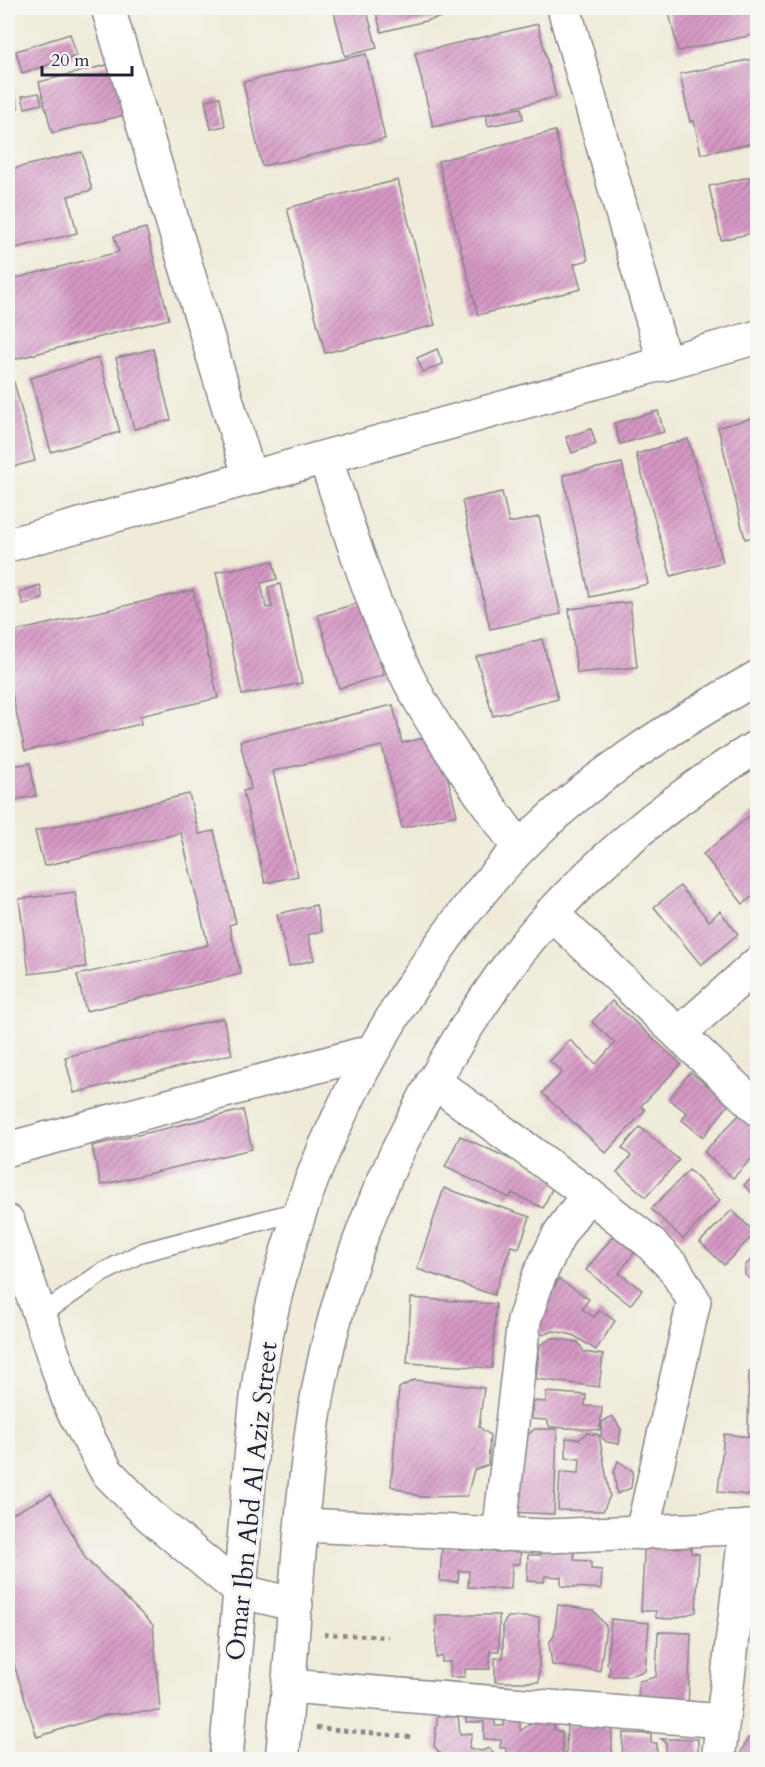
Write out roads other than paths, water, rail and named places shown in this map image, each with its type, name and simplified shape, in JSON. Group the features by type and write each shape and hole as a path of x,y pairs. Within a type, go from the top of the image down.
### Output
{"street":[{"path":"108,8 250,478"},
{"path":"564,8 665,364"},
{"path":"8,545 758,337"},
{"path":"325,458 372,594 401,664 444,741 519,848"},
{"name":"Omar Ibn Abd Al Aziz Street","path":"226,1760 254,1419 271,1314 299,1211 339,1112 370,1052 449,929 519,848 576,799 636,753 699,711 758,677"},
{"name":"Omar Ibn Abd Al Aziz Street","path":"282,1760 312,1430 331,1333 359,1239 397,1148 433,1081 498,979 551,913 613,852 669,806 758,746"},
{"path":"551,913 758,1109"},
{"path":"678,1034 758,963"},
{"path":"8,1149 370,1052"},
{"path":"433,1081 588,1194 654,1248 674,1268 694,1301 690,1330 642,1533"},
{"path":"499,1535 524,1320 539,1276 560,1233 588,1194"},
{"path":"8,1222 14,1263 39,1316 70,1407 107,1472 150,1515 240,1591 294,1619"},
{"path":"302,1525 499,1535 642,1533 752,1527 718,1760"},
{"path":"289,1686 722,1721"}],"lane":[{"path":"39,1316 100,1274 143,1252 299,1211"}]}
